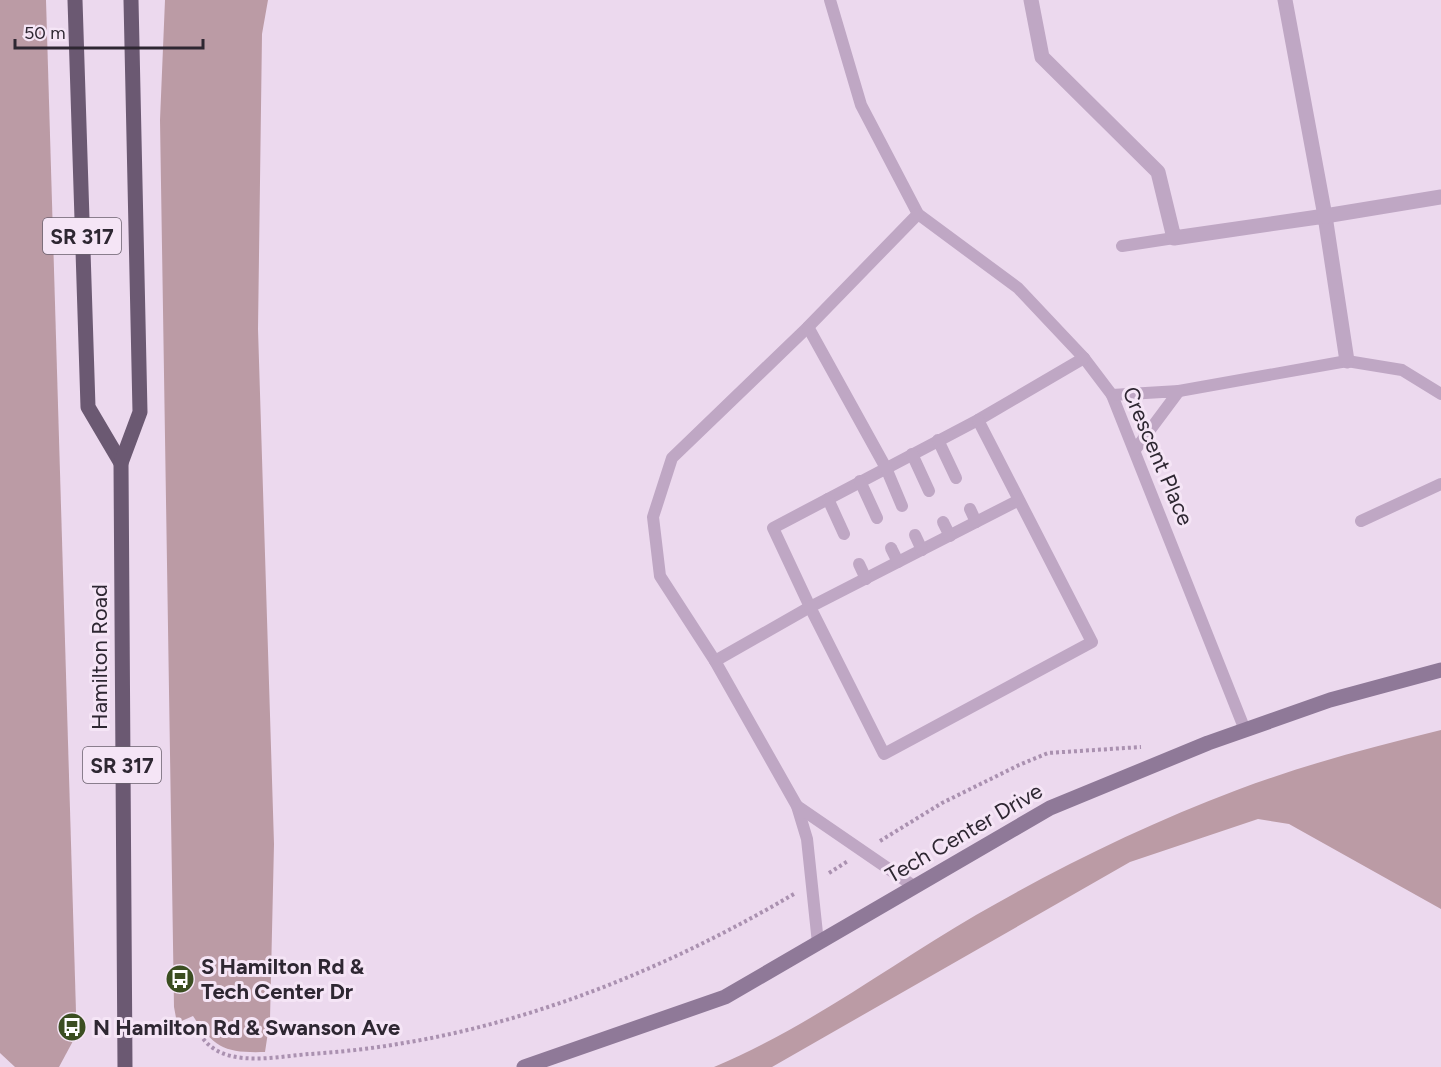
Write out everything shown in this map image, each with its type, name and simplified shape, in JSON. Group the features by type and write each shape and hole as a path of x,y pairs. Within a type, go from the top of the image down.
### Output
{"main road":[{"name":"SR 317","path":"75,0 88,407 121,463"},
{"name":"Hamilton Road","path":"125,1067 121,463 140,412 131,0"},
{"name":"Tech Center Drive","path":"524,1067 725,997 1050,808 1135,772 1330,700 1441,670"}],"street":[{"path":"1031,0 1042,57 1158,172 1174,238 1441,197"},
{"path":"1285,0 1325,216 1347,361"}],"lane":[{"name":"Crescent Place","path":"830,0 861,105 918,214 1018,288 1084,358 1112,395 1245,730"},
{"path":"818,943 807,839 797,806 715,661 660,576 653,517 672,458 808,327 918,214"},
{"path":"1122,246 1174,238"},
{"path":"808,327 885,468 902,506"},
{"path":"978,420 1092,642 884,754 773,528 978,420 1084,358"},
{"path":"1112,395 1179,391 1347,361 1402,370 1441,394"},
{"path":"1135,450 1179,391"},
{"path":"938,440 956,478"},
{"path":"912,454 929,491"},
{"path":"860,481 877,518"},
{"path":"1361,520 1441,484"},
{"path":"828,499 844,534"},
{"path":"715,661 810,607 1019,500"},
{"path":"970,509 976,522"},
{"path":"943,522 950,536"},
{"path":"915,534 922,550"},
{"path":"891,548 898,562"},
{"path":"859,564 866,579"},
{"path":"797,806 915,887"}],"path":[{"path":"124,1036 181,1034 195,1027 207,1044 216,1050 246,1058 404,1045 481,1028 571,1002 670,961 729,932 942,803 1048,753 1151,747"}],"shaded area":[{"path":"0,0 46,0 76,1012 73,1041 59,1067 15,1067 0,1053"},
{"path":"165,0 268,0 262,34 258,329 274,844 270,1019 265,1052 231,1050 223,1047 208,1036 193,1016 177,1023 174,1007 160,120"},
{"path":"1441,730 1441,909 1289,824 1258,819 1130,862 772,1067 714,1067 815,1015 1007,897 1137,832 1203,803 1287,772"}],"place":[{"name":"S Hamilton Rd & Tech Center Dr","path":"180,979"},
{"name":"N Hamilton Rd & Swanson Ave","path":"72,1027"}]}
